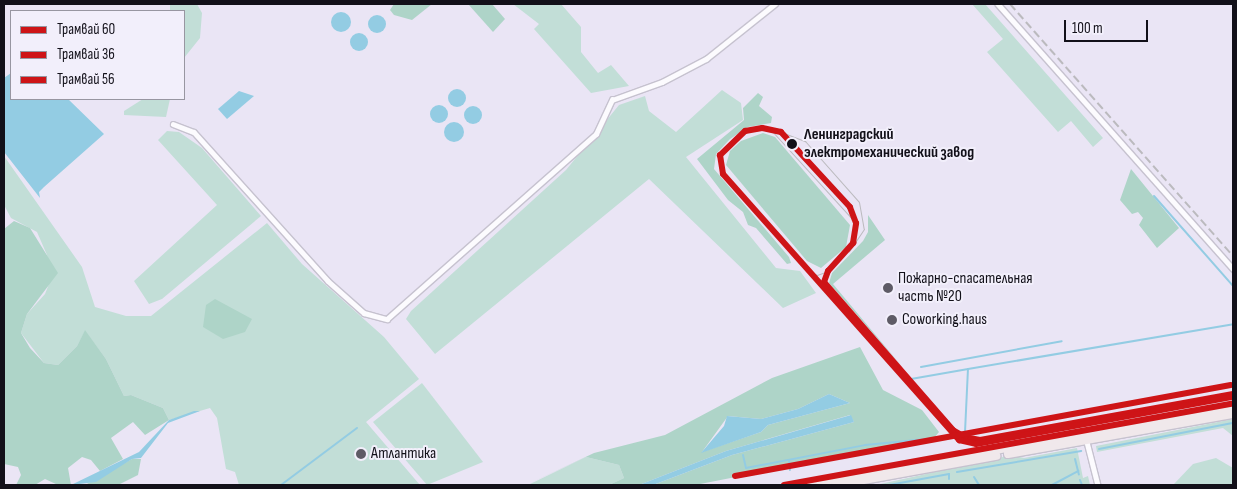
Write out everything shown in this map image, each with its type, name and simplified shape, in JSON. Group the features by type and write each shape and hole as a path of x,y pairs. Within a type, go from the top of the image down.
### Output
{"main road":[{"path":"836,485 1086,438 1233,407"},
{"path":"804,485 1233,414"}],"street":[{"path":"173,124 194,132 328,281 364,313 387,319 596,134 612,100 662,82 706,59 775,4"},
{"path":"998,4 1233,269"},
{"path":"1086,438 1098,485"}],"green space":[{"path":"170,4 197,4 202,13 200,38 185,57 185,10 170,10"},
{"path":"394,4 432,4 412,20 394,15 390,10"},
{"path":"468,4 492,4 505,19 493,32"},
{"path":"513,4 561,4 581,27 581,52 598,73 611,65 629,86 591,93 534,29 539,24"},
{"path":"972,4 985,4 1103,138 1093,147 1071,121 1058,132 987,52 1003,39"},
{"path":"722,90 741,103 743,120 686,157 776,268 800,271 816,293 783,308 649,179 435,354 406,319 411,311 566,170 619,105 645,96 649,111 676,132"},
{"path":"758,93 763,97 759,106 772,117 771,123 748,127 730,139 716,154 714,169 789,257 791,263 787,264 756,228 748,225 743,212 728,200 697,159 744,120 743,108"},
{"path":"141,100 170,100 166,117 124,115 124,111"},
{"path":"167,131 179,132 202,148 261,216 162,299 149,304 134,281 217,205 158,140"},
{"path":"763,133 775,137 850,225 846,247 821,268 807,261 726,165 730,151 741,141"},
{"path":"4,156 82,267 95,307 126,316 151,316 267,223 302,264 384,337 419,379 366,422 420,485 239,485 235,472 226,469 217,418 210,408 169,420 163,408 131,395 124,396 106,359 85,331 77,346 58,365 44,363 21,333 27,314 45,294 51,279 47,255 37,232 11,218 4,205"},
{"path":"1131,169 1179,228 1157,248 1139,225 1143,218 1138,212 1132,214 1120,200"},
{"path":"868,215 885,240 833,284 904,369 829,283 832,273 863,241 868,232"},
{"path":"14,221 30,228 58,273 27,314 21,333 30,348 44,363 58,365 77,346 85,330 106,359 124,396 131,395 163,408 169,420 145,435 133,422 111,438 123,459 100,471 91,460 82,457 68,468 71,485 58,485 45,479 35,485 16,485 21,475 18,467 4,464 4,229"},
{"path":"215,299 252,319 245,332 223,339 203,327 206,305"},
{"path":"860,347 883,390 922,410 939,432 934,438 695,485 653,485 732,455 854,422 850,415 726,451 639,485 609,485 624,478 619,465 586,457 526,485 594,453 665,435 772,378","holes":["829,394 850,403 768,425 761,432 702,452 728,416 761,419 798,409"]},
{"path":"422,383 483,462 427,485 373,422"},
{"path":"1233,419 1233,436 1223,428 1097,452 1096,446"},
{"path":"1077,448 1083,478 1088,476 1090,485 876,485 1012,455 1024,458"},
{"path":"586,457 619,465 624,478 609,485 528,485"},
{"path":"1216,458 1233,468 1233,485 1173,485 1193,464"},
{"path":"132,459 141,459 138,475 118,485 85,485"}],"water":[{"path":"341,12 348,15 351,22 348,29 341,32 334,29 331,22 334,15"},
{"path":"373,15 381,15 386,20 384,31 373,33 368,28 368,20"},
{"path":"359,33 365,36 368,42 365,48 359,51 353,48 350,42 353,36"},
{"path":"10,74 10,100 69,100 104,134 39,192 40,198 4,152 4,78"},
{"path":"453,89 461,89 466,94 464,105 453,107 448,102 448,94"},
{"path":"239,91 254,96 227,119 218,109"},
{"path":"435,105 443,105 448,110 446,121 435,123 430,118 430,110"},
{"path":"469,106 477,106 482,111 480,122 469,124 464,119 464,111"},
{"path":"454,122 461,125 464,132 461,139 454,142 447,139 444,132 447,125"},
{"path":"829,394 850,403 768,425 761,432 701,453 724,426 727,416 761,419 798,409"},
{"path":"194,411 200,411 168,423 141,458 132,459 96,482 71,485 139,452 169,420"},
{"path":"851,415 854,422 732,455 653,485 639,485 726,451"}],"waterway":[{"path":"1154,196 1233,286"},
{"path":"965,432 968,369 1233,324"},
{"path":"921,367 1062,341"},
{"path":"911,379 968,369"},
{"path":"1099,449 1233,423"},
{"path":"281,485 357,428"},
{"path":"743,455 746,468 865,445 937,438"},
{"path":"957,472 1081,451"},
{"path":"1075,459 1079,475"},
{"path":"789,461 790,470"},
{"path":"1052,485 1078,471"},
{"path":"889,485 949,474 949,479"},
{"path":"974,477 979,485"},
{"path":"1080,480 1082,485"}],"tram line":[{"name":"60","path":"1233,394 980,440 965,437 953,430 824,282 828,271 853,243 856,223 850,207 781,132 762,128 745,131 720,155 723,174 959,440 976,444 1233,397"},
{"path":"771,130 856,223"},
{"path":"781,132 805,141 859,202 864,229 849,251"},
{"path":"806,270 817,275 828,271"},
{"name":"56","path":"735,476 1231,385"},
{"name":"36","path":"784,485 1233,403"}],"railway":[{"path":"1010,4 1233,256"}],"place":[{"name":"Ленинградский электромеханический завод","path":"792,144"},
{"name":"Пожарно-спасательная часть №20","path":"888,288"},
{"name":"Coworking.haus","path":"892,320"},
{"name":"Атлантика","path":"361,454"}]}
